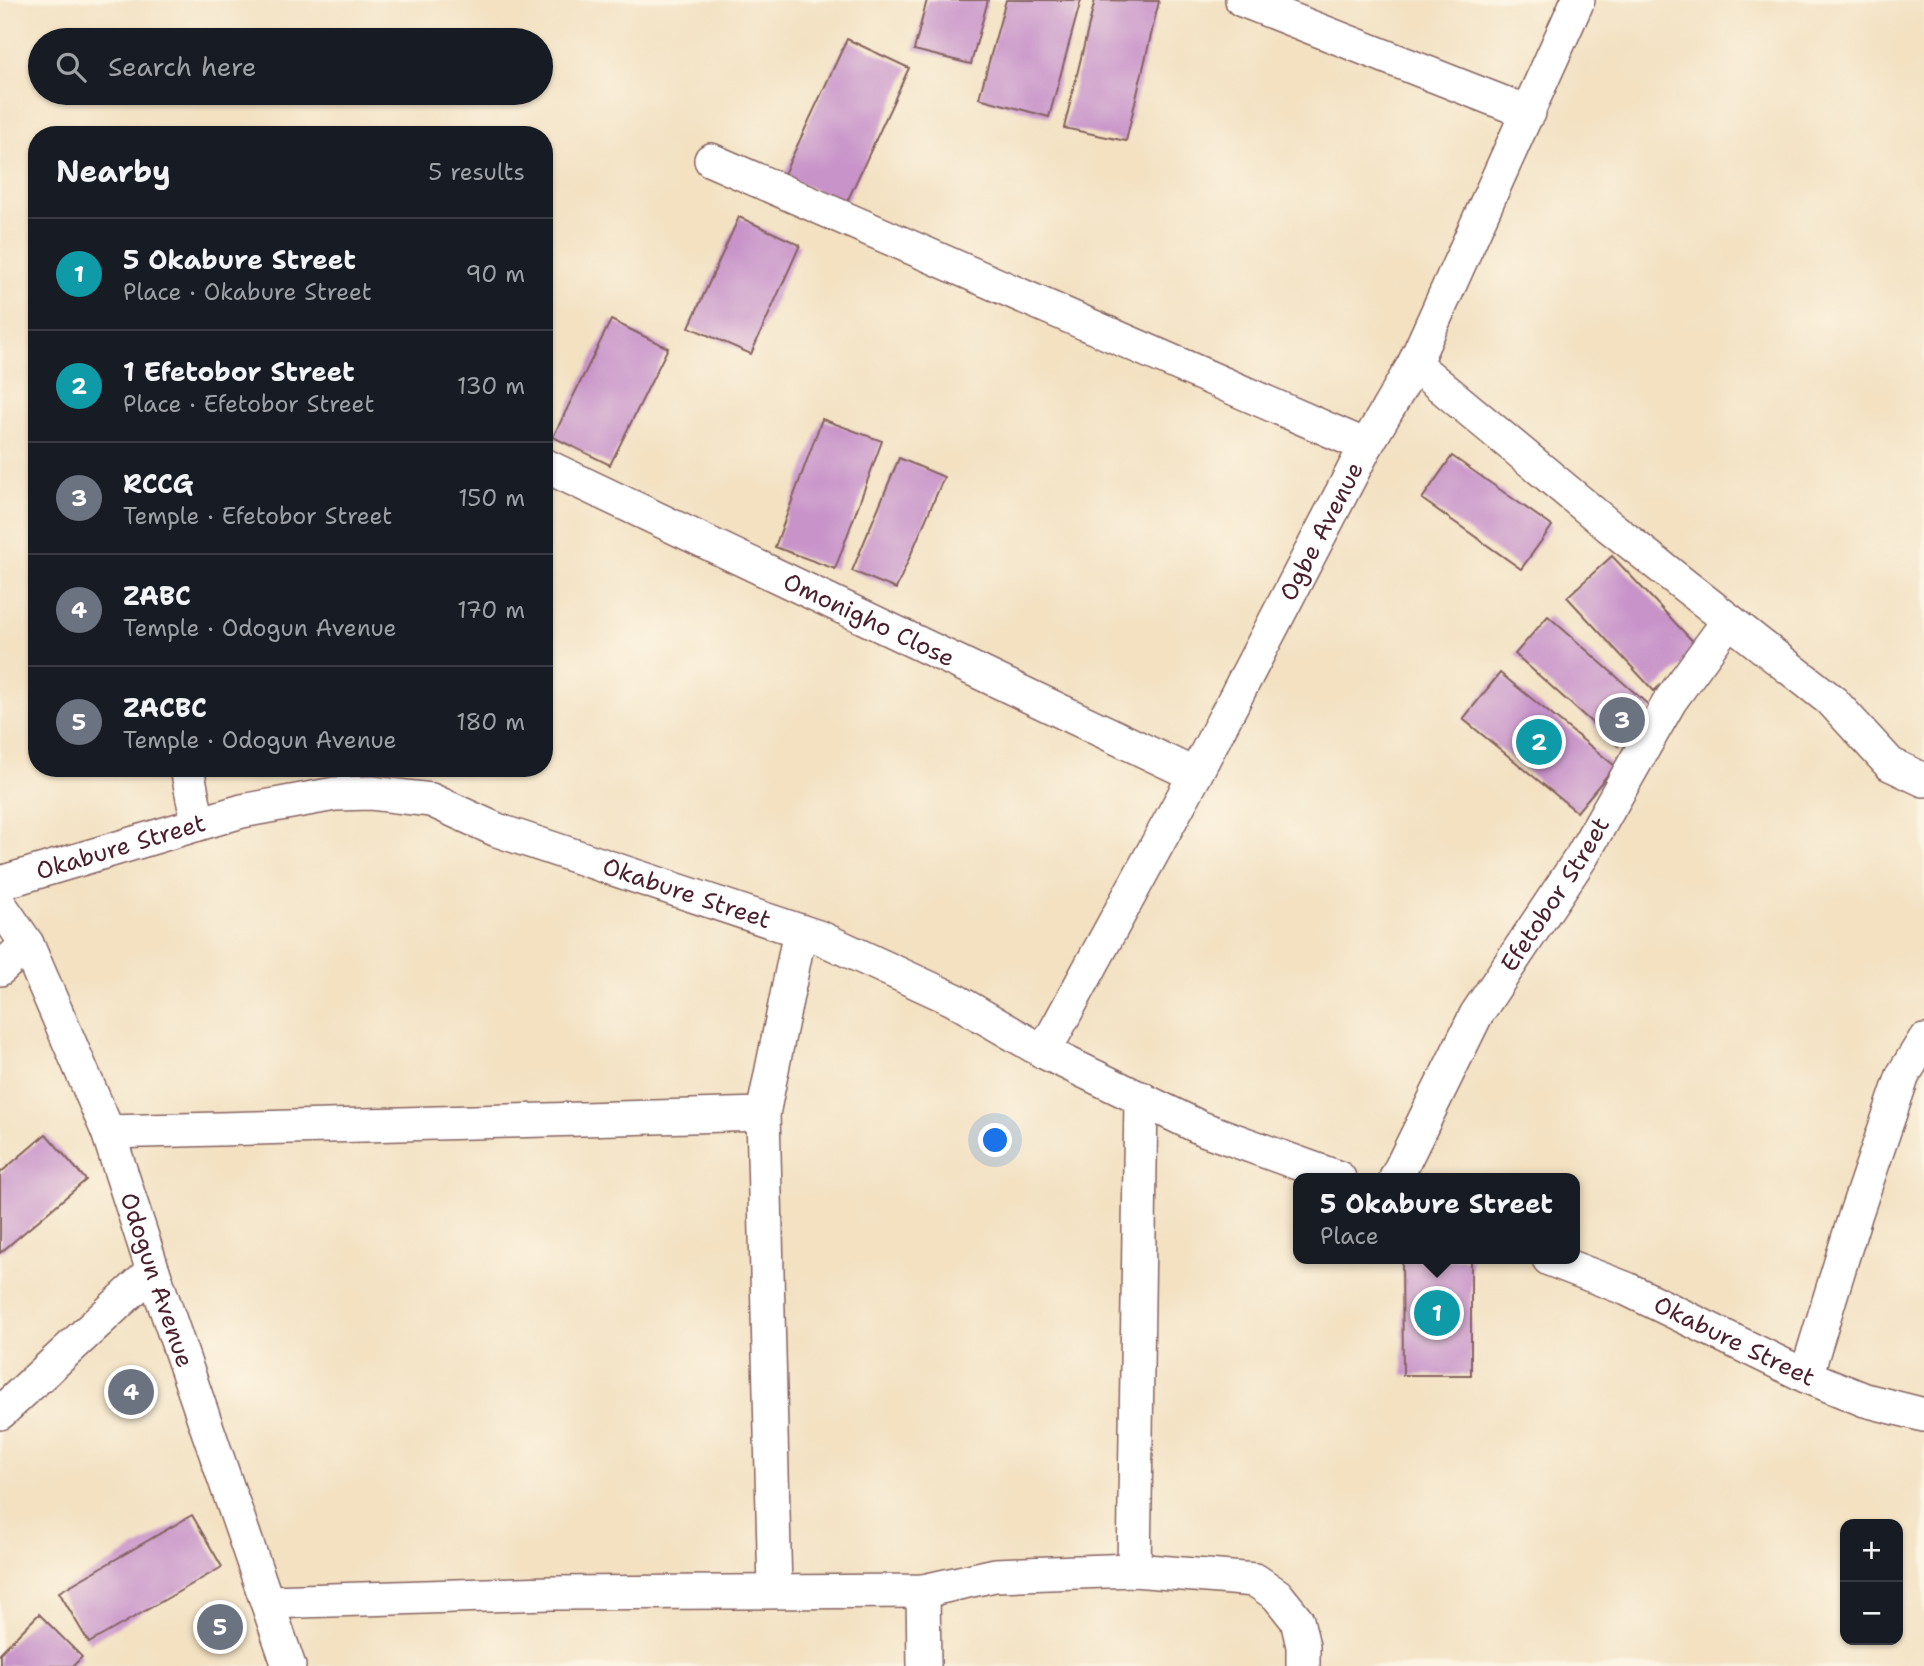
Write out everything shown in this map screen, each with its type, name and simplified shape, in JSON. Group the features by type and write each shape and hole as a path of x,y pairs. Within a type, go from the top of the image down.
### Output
{"street":[{"path":"1242,0 1529,113"},
{"name":"Ogbe Avenue","path":"1044,1052 1195,775 1366,446 1414,364 1578,0"},
{"path":"711,160 1366,446"},
{"path":"1414,364 1609,526 1833,702 1889,764 1924,780"},
{"name":"Omonigho Close","path":"553,469 1195,775"},
{"name":"Efetobor Street","path":"1398,1173 1476,1015 1582,856 1670,701 1729,620"},
{"path":"189,777 198,824"},
{"name":"Okabure Street","path":"0,883 243,811 335,794 371,793 431,800 497,830 821,937 953,999 1044,1052 1201,1128 1325,1173"},
{"name":"Odogun Avenue","path":"0,905 27,944 108,1132 289,1666"},
{"path":"775,1591 763,1114 800,931"},
{"path":"0,969 27,944"},
{"path":"1806,1376 1856,1213 1903,1075 1924,1041"},
{"path":"1135,1570 1141,1098"},
{"path":"108,1132 763,1114"},
{"name":"Okabure Street","path":"1562,1264 1626,1289 1806,1376 1865,1401 1924,1415"},
{"path":"0,1413 153,1271"},
{"path":"269,1602 550,1593 923,1591 995,1575 1135,1570 1255,1580 1277,1595 1297,1620 1303,1646 1303,1666"},
{"path":"923,1591 924,1666"}],"building":[{"path":"927,0 988,0 971,64 914,50"},
{"path":"1006,0 1081,0 1049,117 979,98"},
{"path":"1095,0 1159,1 1126,141 1064,128"},
{"path":"847,39 909,68 846,204 783,176"},
{"path":"739,217 800,245 751,354 689,327"},
{"path":"611,320 668,348 610,465 553,437"},
{"path":"822,419 882,441 835,569 775,547"},
{"path":"1452,456 1552,526 1521,569 1422,499"},
{"path":"899,458 944,477 896,589 852,571"},
{"path":"1612,556 1700,649 1654,691 1567,597"},
{"path":"1548,616 1652,708 1618,746 1515,654"},
{"path":"1500,673 1615,766 1577,812 1463,719"},
{"path":"46,1134 86,1180 0,1253 0,1173"},
{"path":"1402,1264 1471,1264 1471,1375 1403,1375"},
{"path":"192,1515 222,1567 89,1643 59,1592"},
{"path":"39,1614 82,1657 73,1666 0,1666 0,1653"}],"place":[{"name":"RCCG","path":"1622,720"},
{"name":"1 Efetobor Street","path":"1539,742"},
{"name":"5 Okabure Street","path":"1437,1313"},
{"name":"ZABC","path":"131,1392"},
{"name":"ZACBC","path":"220,1627"}]}
